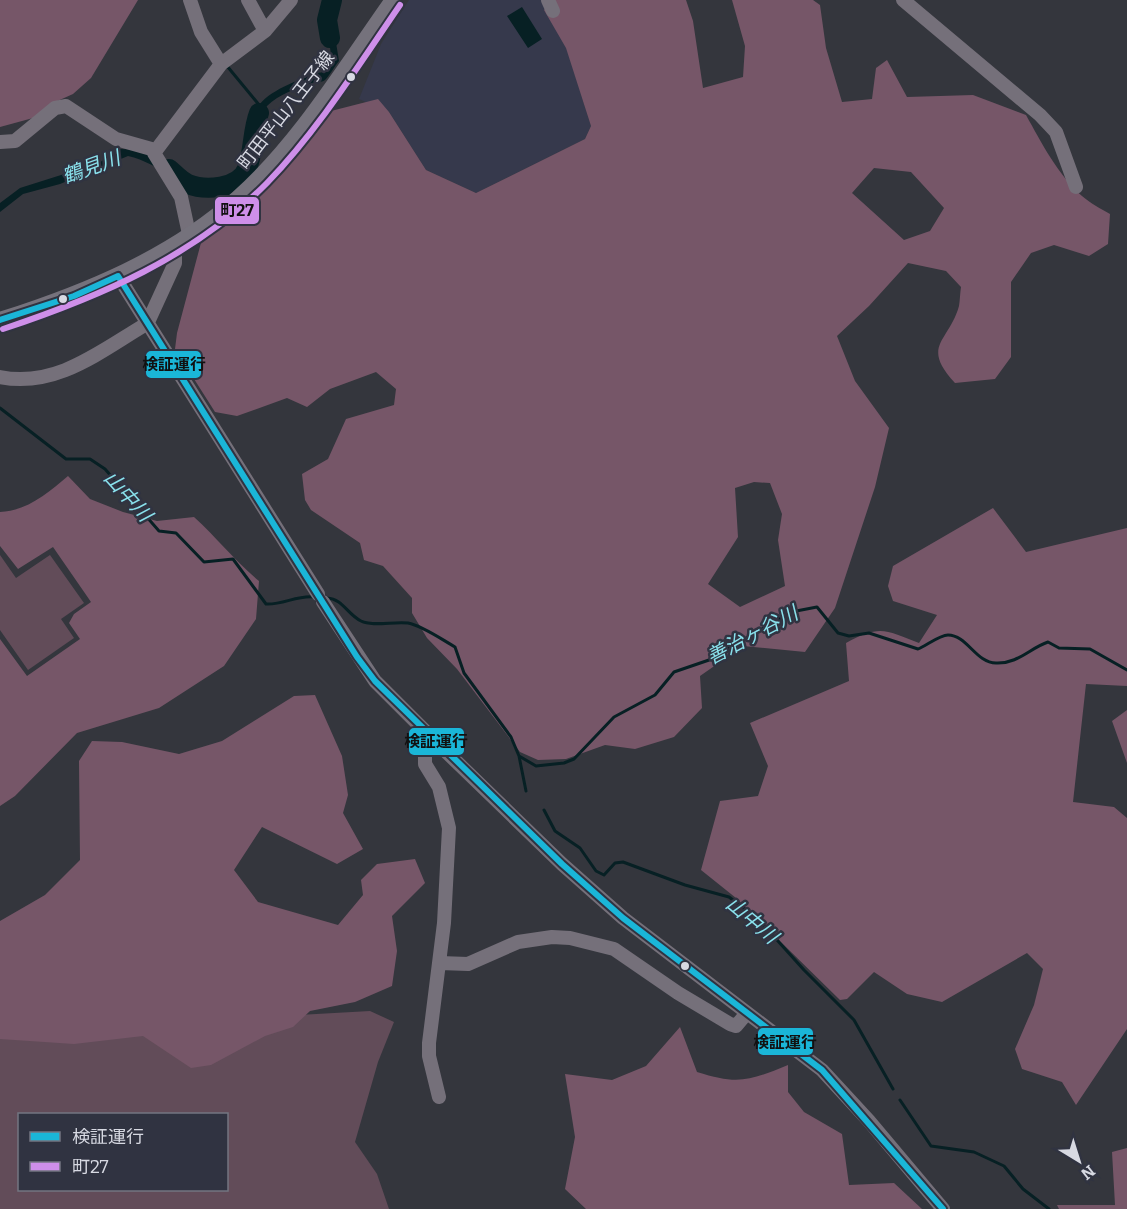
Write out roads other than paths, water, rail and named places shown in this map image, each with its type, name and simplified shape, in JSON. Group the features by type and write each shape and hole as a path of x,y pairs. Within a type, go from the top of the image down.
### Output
{"main road":[{"name":"町田平山八王子線","path":"0,320 74,296 118,276 170,247 238,199 280,155 393,0"}],"street":[{"path":"190,0 201,32 221,64"},
{"path":"249,0 265,31"},
{"path":"155,152 221,64 265,31 291,0"},
{"path":"903,0 1040,115 1056,132 1076,187"},
{"path":"0,142 15,141 55,108 66,106 116,139 155,152 164,174 181,197 189,234"},
{"path":"0,377 26,381 49,377 75,366 148,322 175,263 175,255 170,247"},
{"path":"118,276 357,657 383,690 615,911 822,1070 943,1209"},
{"path":"432,738 424,754 425,764 439,787 449,828 440,963 429,1043 429,1056 439,1097"},
{"path":"440,963 468,964 518,942 552,937 570,938 614,949 678,993 730,1024 736,1026 747,1012"}],"water":[{"path":"332,0 336,0 332,18 339,61 325,80 288,92 267,106 260,115 246,168 241,180 234,188 224,193 199,191 141,160 128,156 60,184 23,194 0,212 0,203 20,188 99,163 119,149 135,150 157,158 203,189 222,189 232,182 239,172 252,119 262,102 284,87 316,73 325,72 332,61 326,21"},
{"path":"522,7 542,39 528,48 507,16"}],"waterway":[{"name":"鶴見川","path":"330,38 327,20 332,0"},
{"path":"227,66 260,106"},
{"name":"鶴見川","path":"169,169 183,181 195,186 221,187 237,181 247,169 259,113"},
{"name":"山中川","path":"0,408 66,459 90,459 105,469 159,531 176,533 204,562 233,559 266,604 314,597"},
{"name":"山中川","path":"327,598 337,601 352,615 366,623 408,623 426,630 455,647 464,673 511,737 519,756 526,791"},
{"name":"善治ヶ谷川","path":"519,756 536,766 564,763 574,759 614,717 655,695 674,672 709,660 791,612 817,607 838,633 849,636 869,633 918,649 941,637 955,636 983,659 996,663 1011,661 1048,642 1059,648 1090,649 1127,670"},
{"name":"山中川","path":"544,810 555,831 580,848 596,871 604,875 615,863 623,862 685,885 729,897 759,920 804,970 854,1020 893,1089"},
{"name":"山中川","path":"900,1100 931,1146 974,1152 1004,1166 1023,1189 1049,1209"}]}
